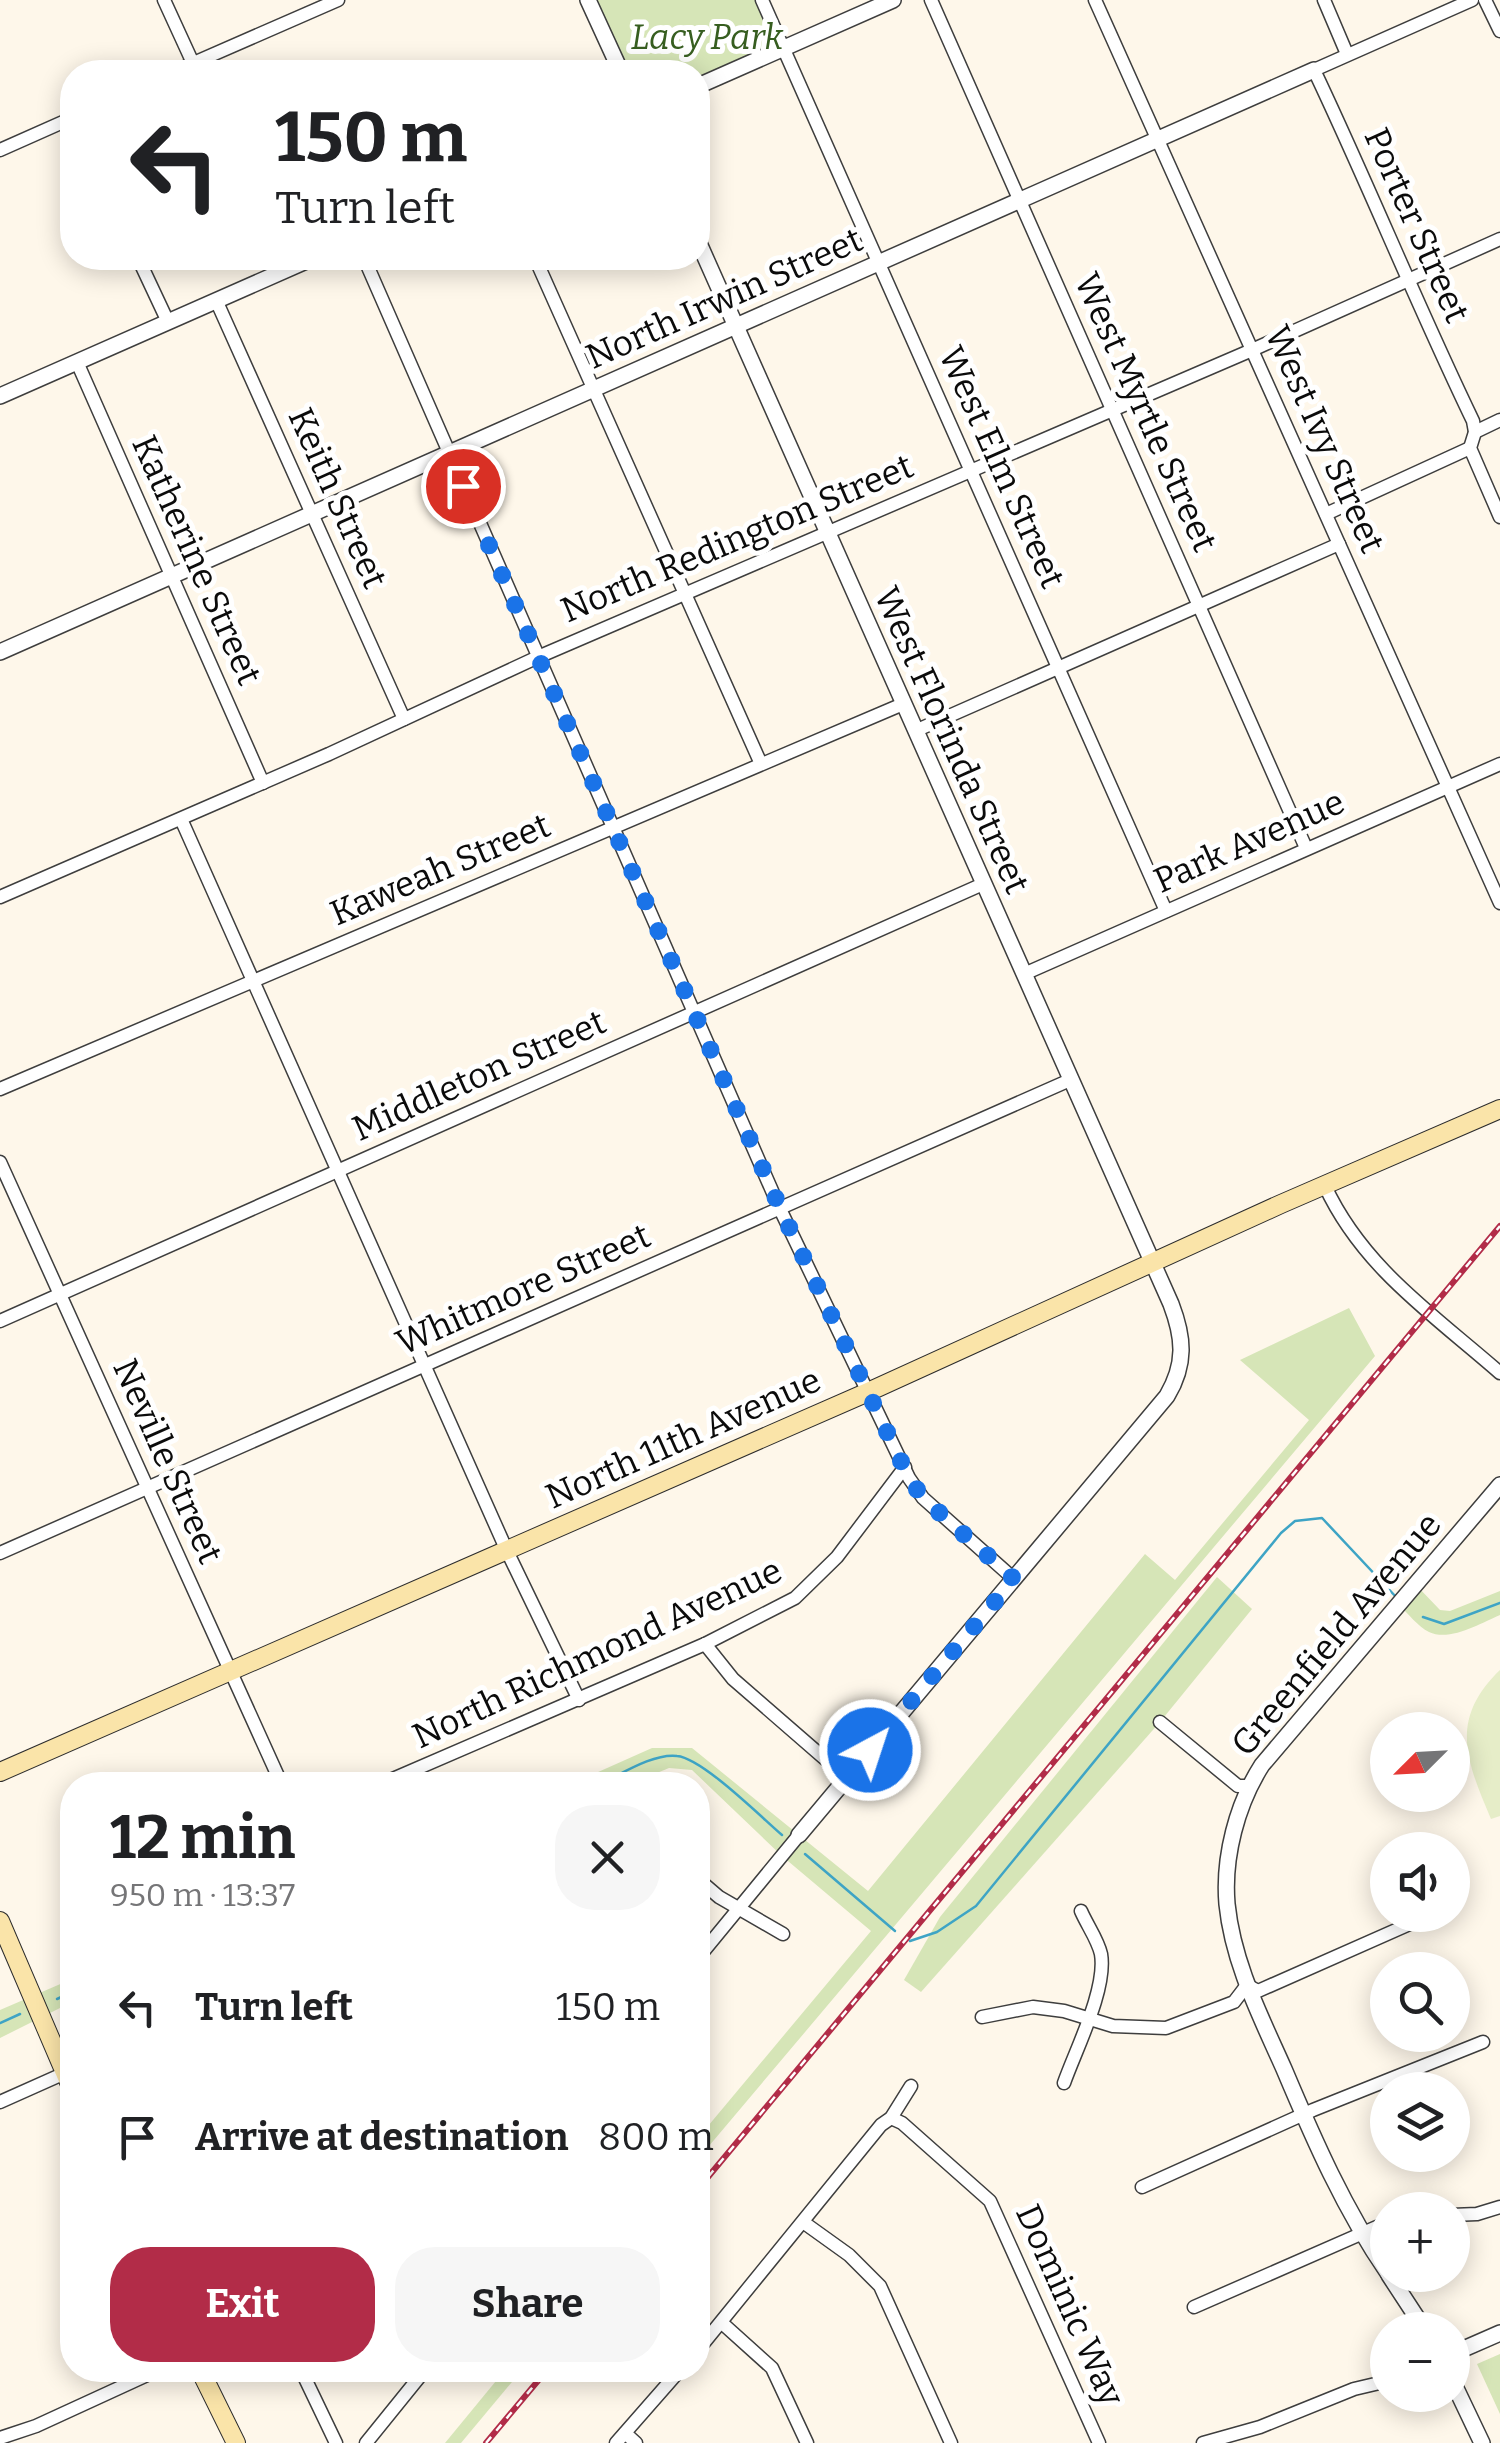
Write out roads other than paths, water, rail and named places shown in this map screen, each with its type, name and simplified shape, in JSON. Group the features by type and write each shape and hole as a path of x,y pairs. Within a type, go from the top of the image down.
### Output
{"main road":[{"name":"North 11th Avenue","path":"0,1772 868,1392 1500,1108"},
{"path":"0,1921 60,2060"},
{"path":"206,2382 236,2443"}],"street":[{"path":"164,0 190,60"},
{"path":"211,60 338,0"},
{"path":"588,0 616,60"},
{"name":"West Elm Street","path":"762,0 1166,911"},
{"path":"710,81 892,0"},
{"name":"West Myrtle Street","path":"930,0 1306,848"},
{"name":"West Ivy Street","path":"1095,0 1500,903"},
{"path":"1324,0 1347,54"},
{"name":"North Irwin Street","path":"0,652 1472,0"},
{"path":"1485,0 1500,31"},
{"name":"Porter Street","path":"1314,70 1475,432"},
{"path":"0,150 60,123"},
{"name":"North Redington Street","path":"0,897 404,720 538,656 1252,350 1500,239"},
{"name":"West Florinda Street","path":"710,269 1171,1304 1183,1341 1174,1382 1159,1406 799,1835"},
{"path":"144,270 168,322"},
{"path":"0,396 216,300 270,270"},
{"path":"369,270 780,1208 904,1468 920,1496 1014,1579"},
{"path":"540,270 761,764"},
{"name":"Keith Street","path":"216,300 404,720"},
{"name":"Katherine Street","path":"76,362 263,783"},
{"path":"1500,420 1475,432 1470,448 1500,516"},
{"path":"1326,514 1470,448"},
{"path":"915,731 1340,544"},
{"name":"Kaweah Street","path":"0,1089 904,704"},
{"name":"Park Avenue","path":"1024,974 1500,764"},
{"path":"181,819 507,1551 578,1700"},
{"name":"Middleton Street","path":"0,1321 983,884"},
{"name":"Whitmore Street","path":"1,1549 148,1488 1070,1080"},
{"name":"Neville Street","path":"0,1162 276,1772"},
{"path":"1325,1186 1342,1221 1372,1260 1422,1308 1500,1372"},
{"name":"North Richmond Avenue","path":"409,1772 706,1644 808,1588 860,1529 904,1468"},
{"name":"Greenfield Avenue","path":"1370,2247 1303,2114 1232,1941 1227,1890 1233,1836 1249,1786 1281,1740 1500,1485"},
{"path":"706,1644 732,1679 846,1778"},
{"path":"1160,1722 1238,1786 1249,1786"},
{"path":"710,1943 799,1835"},
{"path":"710,1888 783,1934"},
{"path":"1064,2082 1090,2020 1101,1955 1081,1911"},
{"path":"982,2017 1033,2007 1114,2026 1166,2028 1234,2002 1247,1985 1258,1991 1392,1932"},
{"path":"1142,2187 1303,2114 1483,2042"},
{"path":"0,2102 60,2084"},
{"path":"710,2336 881,2125 891,2118 911,2086"},
{"name":"Dominic Way","path":"891,2118 902,2123 990,2201 1099,2443"},
{"path":"1470,2214 1500,2207"},
{"path":"803,2222 849,2254 880,2286 951,2443"},
{"path":"1194,2307 1370,2228"},
{"path":"722,2323 772,2368 807,2443"},
{"path":"1470,2346 1500,2334"},
{"path":"0,2438 36,2426 132,2382"},
{"path":"308,2382 336,2443"},
{"path":"366,2443 415,2382"},
{"path":"636,2443 620,2438 669,2382"},
{"path":"1203,2443 1260,2427 1370,2385"},
{"path":"1467,2412 1482,2443"}],"waterway":[{"path":"910,1941 937,1932 976,1906 1281,1533 1295,1521 1322,1518 1397,1598"},
{"path":"1423,1617 1444,1624 1500,1603"},
{"path":"625,1772 668,1756 688,1759 708,1772"},
{"path":"710,1773 782,1835"},
{"path":"805,1854 895,1931"},
{"path":"0,2023 20,2014"}],"railway":[{"path":"710,2175 1500,1226"},
{"path":"486,2443 537,2382"}],"park label":[{"name":"Lacy Park","path":"707,37"}]}
